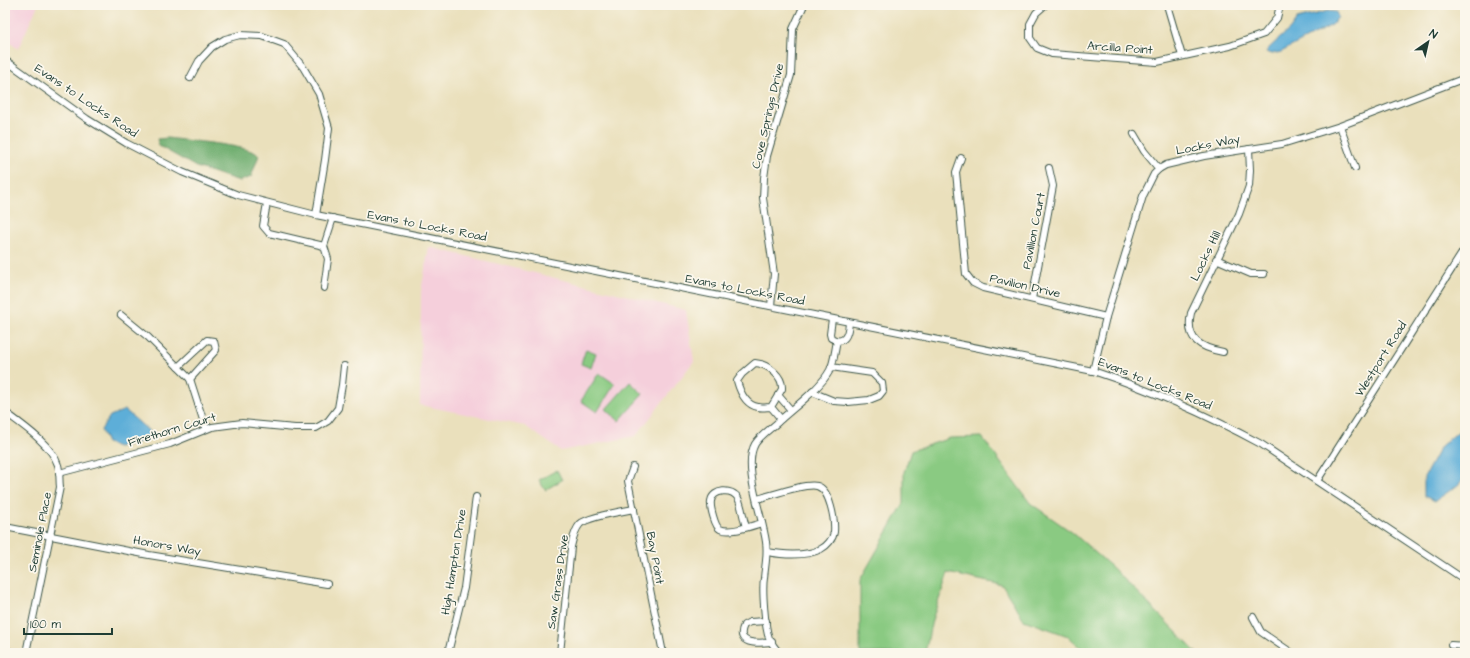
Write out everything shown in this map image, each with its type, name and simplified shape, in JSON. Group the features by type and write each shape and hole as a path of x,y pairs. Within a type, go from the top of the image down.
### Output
{"street":[{"name":"Cove Springs Drive","path":"772,306 774,274 763,198 764,178 768,156 791,75 793,29 804,5"},
{"name":"Arcilla Point","path":"1045,5 1036,13 1030,24 1030,38 1037,48 1052,54 1157,62 1230,46 1264,34 1277,18 1280,5"},
{"path":"1167,5 1182,56"},
{"path":"190,78 199,61 212,47 225,39 240,35 262,36 284,44 303,67 320,94 329,128 316,215"},
{"name":"Evans to Locks Road","path":"5,60 87,119 126,143 182,172 238,195 316,215 1093,370 1123,381 1226,426 1260,444 1465,580"},
{"name":"Locks Way","path":"1160,169 1166,165 1204,156 1282,144 1340,126 1465,78"},
{"path":"1340,126 1355,168"},
{"path":"1093,370 1106,317 1143,196 1149,181 1160,169 1144,151 1134,134"},
{"name":"Locks Hill","path":"1223,352 1210,350 1202,346 1194,339 1190,332 1189,323 1191,313 1239,214 1249,186 1249,149"},
{"name":"Pavilion Drive","path":"961,158 956,172 966,274 973,283 983,288 1106,317"},
{"name":"Pavillion Court","path":"1032,299 1054,186 1049,168"},
{"path":"267,203 263,226 270,233 324,246"},
{"path":"324,288 328,259 324,246 332,218"},
{"name":"Westport Road","path":"1317,481 1464,250"},
{"path":"1216,259 1251,274 1264,274"},
{"path":"121,315 148,337 190,379 206,429"},
{"path":"832,319 830,334 831,338 837,341 845,338 848,332 849,322"},
{"path":"178,367 206,340 214,341 216,350 190,379"},
{"path":"780,653 769,637 766,621 763,580 767,561 767,543 753,485 750,461 754,446 762,436 812,392 824,379 831,366 837,341"},
{"path":"755,363 761,363 774,372 780,380 782,389 771,406 760,408 752,406 739,390 737,381 755,363"},
{"name":"Firethorn Court","path":"59,473 170,444 212,427 242,423 295,428 316,428 328,421 338,408 344,366"},
{"path":"812,392 834,401 848,402 869,400 879,396 883,391 882,383 872,373 831,366"},
{"path":"778,395 791,410"},
{"path":"771,406 781,419"},
{"name":"Seminole Place","path":"5,412 25,427 48,448 58,464 59,473 60,487 26,653"},
{"name":"Bay Point","path":"633,467 628,481 663,653"},
{"path":"757,499 802,487 817,486 824,490 828,496 831,507 834,532 833,537 822,549 810,553 784,555 767,552"},
{"path":"746,527 738,498 734,492 728,490 719,492 714,496 711,502 715,524 719,529 728,531 746,527 762,523"},
{"name":"High Hampton Drive","path":"448,653 464,588 476,497"},
{"name":"Saw Grass Drive","path":"560,653 571,547 574,533 581,523 590,519 634,508"},
{"name":"Honors Way","path":"5,527 149,555 327,584"},
{"path":"1253,617 1262,632 1292,653"},
{"path":"766,621 750,622 744,625 742,634 744,639 755,644 772,642"},
{"path":"1451,645 1465,646"},
{"path":"5,651 18,653"}],"shaded area":[{"path":"5,5 38,5 18,49 5,39"},
{"path":"429,247 686,310 694,361 636,436 561,451 525,426 420,405 421,291"}],"green space":[{"path":"167,138 242,148 259,155 251,177 240,181 196,167 159,146 157,139"},
{"path":"586,349 596,353 591,368 581,364"},
{"path":"599,373 615,384 597,412 581,401"},
{"path":"630,382 643,394 619,421 606,409"},
{"path":"982,437 1030,503 1073,533 1114,569 1197,653 1087,653 1068,636 1024,620 1002,585 948,573 932,620 925,653 860,653 860,580 904,503 904,472 911,451 950,438"},
{"path":"557,470 562,480 545,490 539,480"}],"water":[{"path":"1328,11 1336,12 1338,17 1332,25 1281,52 1272,54 1266,52 1290,29 1297,19"},
{"path":"125,410 150,432 151,439 118,447 107,443 101,430 110,416"},
{"path":"1460,430 1465,430 1465,477 1458,485 1435,501 1424,496 1424,477 1441,446"}]}
